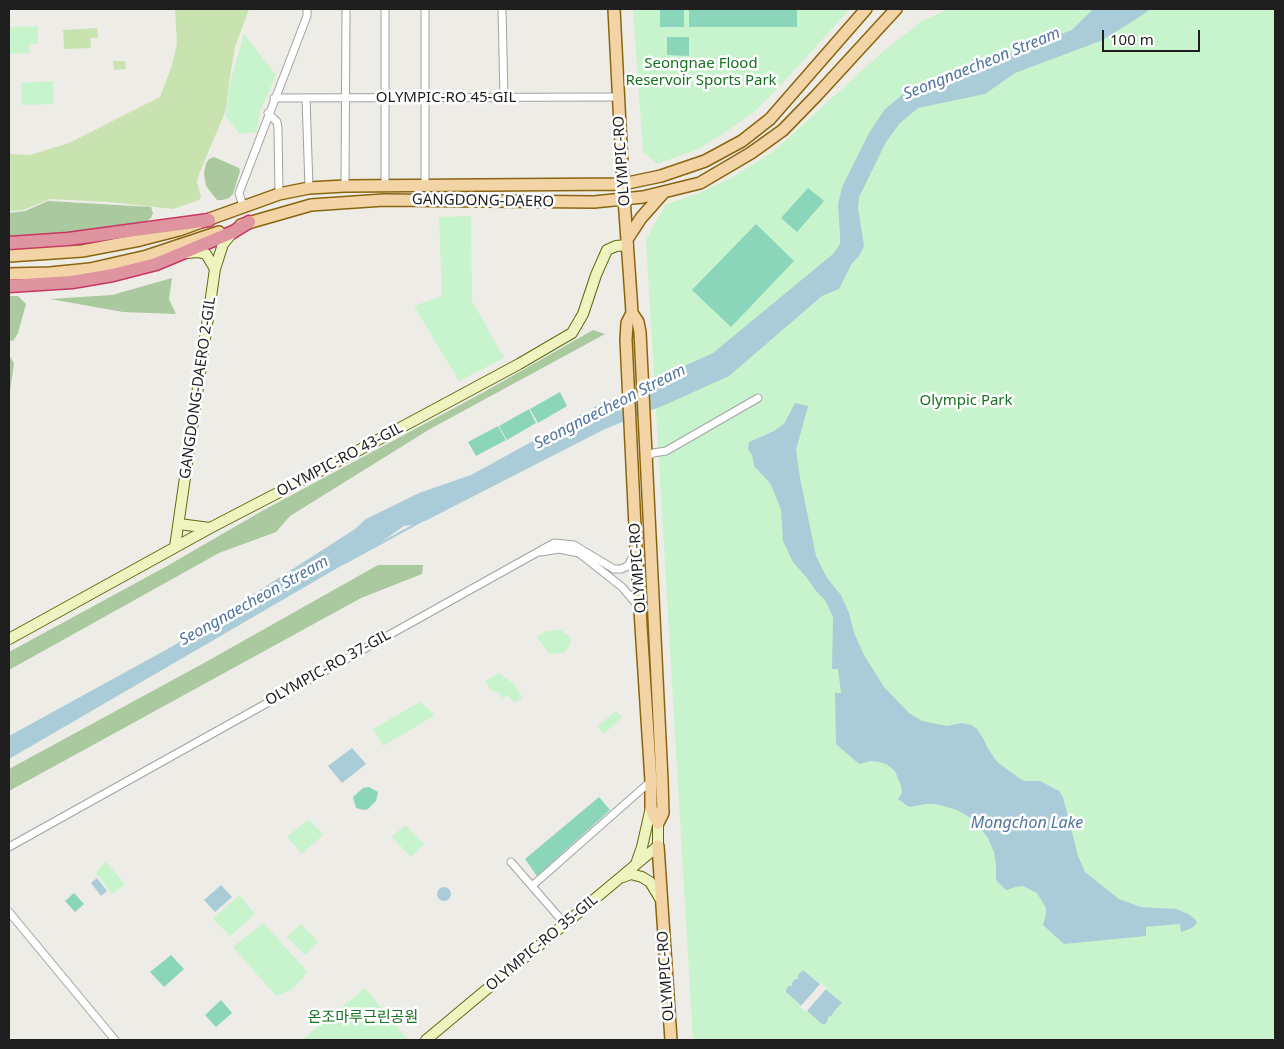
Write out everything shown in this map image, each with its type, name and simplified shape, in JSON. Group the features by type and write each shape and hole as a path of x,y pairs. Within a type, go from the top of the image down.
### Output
{"highway":[{"path":"9,244 68,239 209,220"},
{"path":"9,286 72,282 113,275 156,264 233,232 249,222"}],"main road":[{"name":"OLYMPIC-RO","path":"614,9 632,313 627,323 626,340 636,548 651,781 651,807 658,823"},
{"name":"GANGDONG-DAERO","path":"9,256 82,251 140,240 179,230 279,194 309,188 345,186 623,184 661,176 705,161 742,141 770,119 866,9"},
{"name":"GANGDONG-DAERO","path":"9,274 50,273 90,269 147,256 249,222 311,205 384,200 594,202 624,200 700,183 751,153 783,130 817,96 896,9"},
{"path":"628,241 641,218 664,191"},
{"name":"OLYMPIC-RO","path":"632,313 638,322 640,332 662,780 662,812 658,823"},
{"name":"OLYMPIC-RO","path":"658,846 669,1040"}],"street":[{"path":"243,206 239,193 268,113 307,16 306,9"},
{"path":"345,186 346,9"},
{"path":"385,9 385,186"},
{"path":"425,9 425,185"},
{"path":"502,9 504,98"},
{"name":"OLYMPIC-RO 45-GIL","path":"274,98 618,97"},
{"path":"306,98 309,188"},
{"path":"268,113 277,122 278,128 279,194"},
{"name":"GANGDONG-DAERO 2-GIL","path":"174,548 216,269 223,244 233,232"},
{"name":"OLYMPIC-RO 43-GIL","path":"9,639 210,528 519,364 572,333 583,314 596,275 607,250 628,241"},
{"path":"182,253 198,252 206,254 216,269"},
{"path":"646,455 666,451 758,398"},
{"path":"179,524 210,528"},
{"path":"536,552 554,543 574,545 614,569 621,569 628,566 636,548"},
{"name":"OLYMPIC-RO 37-GIL","path":"9,847 536,552 559,549 579,553 622,587 641,610"},
{"path":"532,886 651,781"},
{"path":"636,864 651,807"},
{"name":"OLYMPIC-RO","path":"658,823 658,846"},
{"name":"OLYMPIC-RO 35-GIL","path":"426,1040 658,846"},
{"path":"511,862 564,924"},
{"path":"617,880 631,874 642,877 650,882 661,900"},
{"path":"9,912 114,1040"}],"green space":[{"path":"175,9 249,9 235,47 226,110 199,174 197,182 201,197 199,200 173,209 109,202 50,199 23,210 9,211 9,154 30,155 69,143 160,97 172,65 177,44"},
{"name":"Seongnae Flood Reservoir Sports Park","path":"633,9 850,9 753,113 698,149 657,164 643,152"},
{"path":"660,9 684,9 684,27 660,27"},
{"path":"689,9 797,9 797,27 689,27"},
{"name":"Olympic Park","path":"949,9 1275,9 1275,1040 693,1040 646,240 665,205 699,193 731,178 774,151 880,54 922,21"},
{"path":"38,26 38,44 29,44 29,53 9,54 9,27"},
{"path":"97,28 98,38 90,38 91,48 64,49 63,30"},
{"path":"244,34 276,75 259,114 257,132 240,134 226,117 229,87"},
{"path":"667,37 689,37 689,56 667,55"},
{"path":"113,61 125,61 126,69 114,70"},
{"path":"53,81 54,104 22,105 21,83"},
{"path":"214,157 239,168 240,171 233,194 223,200 217,200 206,186 204,174 206,163"},
{"path":"808,188 824,201 797,232 781,218"},
{"path":"48,201 151,207 153,213 151,218 145,222 67,238 9,240 9,213 25,211"},
{"path":"471,216 472,301 504,358 459,381 414,306 442,296 439,217"},
{"path":"756,224 794,261 731,327 692,290"},
{"path":"172,278 169,299 176,314 123,312 50,299 112,295"},
{"path":"9,296 18,296 26,304 18,333 13,341 9,340"},
{"path":"593,330 605,334 430,429 290,516 276,532 219,553 9,670 9,652 167,566 262,511 484,392"},
{"path":"9,355 14,363 9,399"},
{"path":"560,392 567,406 538,423 530,409"},
{"path":"529,409 536,423 507,440 499,426"},
{"path":"498,426 506,440 476,456 468,442"},
{"path":"378,565 423,565 422,574 361,598 9,791 9,769 204,663"},
{"path":"561,630 571,638 570,646 563,653 549,654 537,637 546,631"},
{"path":"499,673 514,684 522,697 515,703 507,695 499,701 502,697 498,692 492,691 485,681"},
{"path":"420,702 435,715 383,746 373,729"},
{"path":"616,711 622,717 604,734 598,726"},
{"path":"369,787 378,792 376,801 368,809 356,808 353,797 363,788"},
{"path":"599,797 610,810 537,876 525,859"},
{"path":"309,819 323,835 302,854 287,837"},
{"path":"405,825 424,844 411,857 392,837"},
{"path":"105,861 125,884 112,894 96,873"},
{"path":"74,893 84,904 75,912 65,901"},
{"path":"239,895 255,914 230,936 213,919"},
{"path":"263,923 307,971 291,990 276,996 233,947"},
{"path":"301,924 318,942 305,955 287,937"},
{"path":"171,955 184,969 164,987 150,972"},
{"name":"온조마루근린공원","path":"365,988 408,1040 302,1040"},
{"path":"221,1000 232,1013 216,1027 205,1015"}],"water":[{"name":"Seongnaecheon Stream","path":"1093,9 1150,9 1103,40 1015,73 985,94 918,108 900,123 886,142 859,197 858,208 864,246 859,256 852,263 839,289 822,296 729,376 605,429 427,520 418,524 404,526 377,545 9,759 9,736 173,646 355,529 366,519 419,493 471,475 595,407 713,353 833,254 840,244 838,205 842,187 869,133 885,109 907,91 1072,30"},
{"name":"Mongchon Lake","path":"795,403 808,406 796,450 816,556 827,578 841,595 864,655 884,687 909,713 922,721 947,726 962,723 971,725 977,729 997,762 1025,781 1040,781 1059,791 1063,797 1078,856 1085,872 1119,899 1141,907 1176,909 1188,914 1197,923 1192,928 1181,932 1180,924 1146,927 1146,936 1064,944 1043,925 1046,908 1037,893 1023,886 1006,890 996,880 994,852 988,838 969,817 957,810 936,804 909,807 898,799 902,793 895,771 886,764 879,762 871,761 859,764 836,744 835,693 841,693 838,669 832,669 833,617 825,600 793,562 783,541 781,510 776,497 770,483 754,466 752,455 748,449 749,442 774,431 784,424"},
{"path":"352,748 366,764 342,783 328,766"},
{"path":"97,878 107,891 101,896 91,883"},
{"path":"221,885 232,897 215,912 204,900"},
{"path":"444,887 449,889 451,894 449,899 444,901 439,899 437,894 439,889"},
{"path":"803,970 842,1003 828,1017 825,1024 822,1024 786,992 789,986 792,986 795,979 798,979 798,975"}],"pier":[{"path":"821,983 827,988 806,1012 800,1007"}],"waterway":[{"name":"Seongnaecheon Stream","path":"343,564 418,523"}]}
